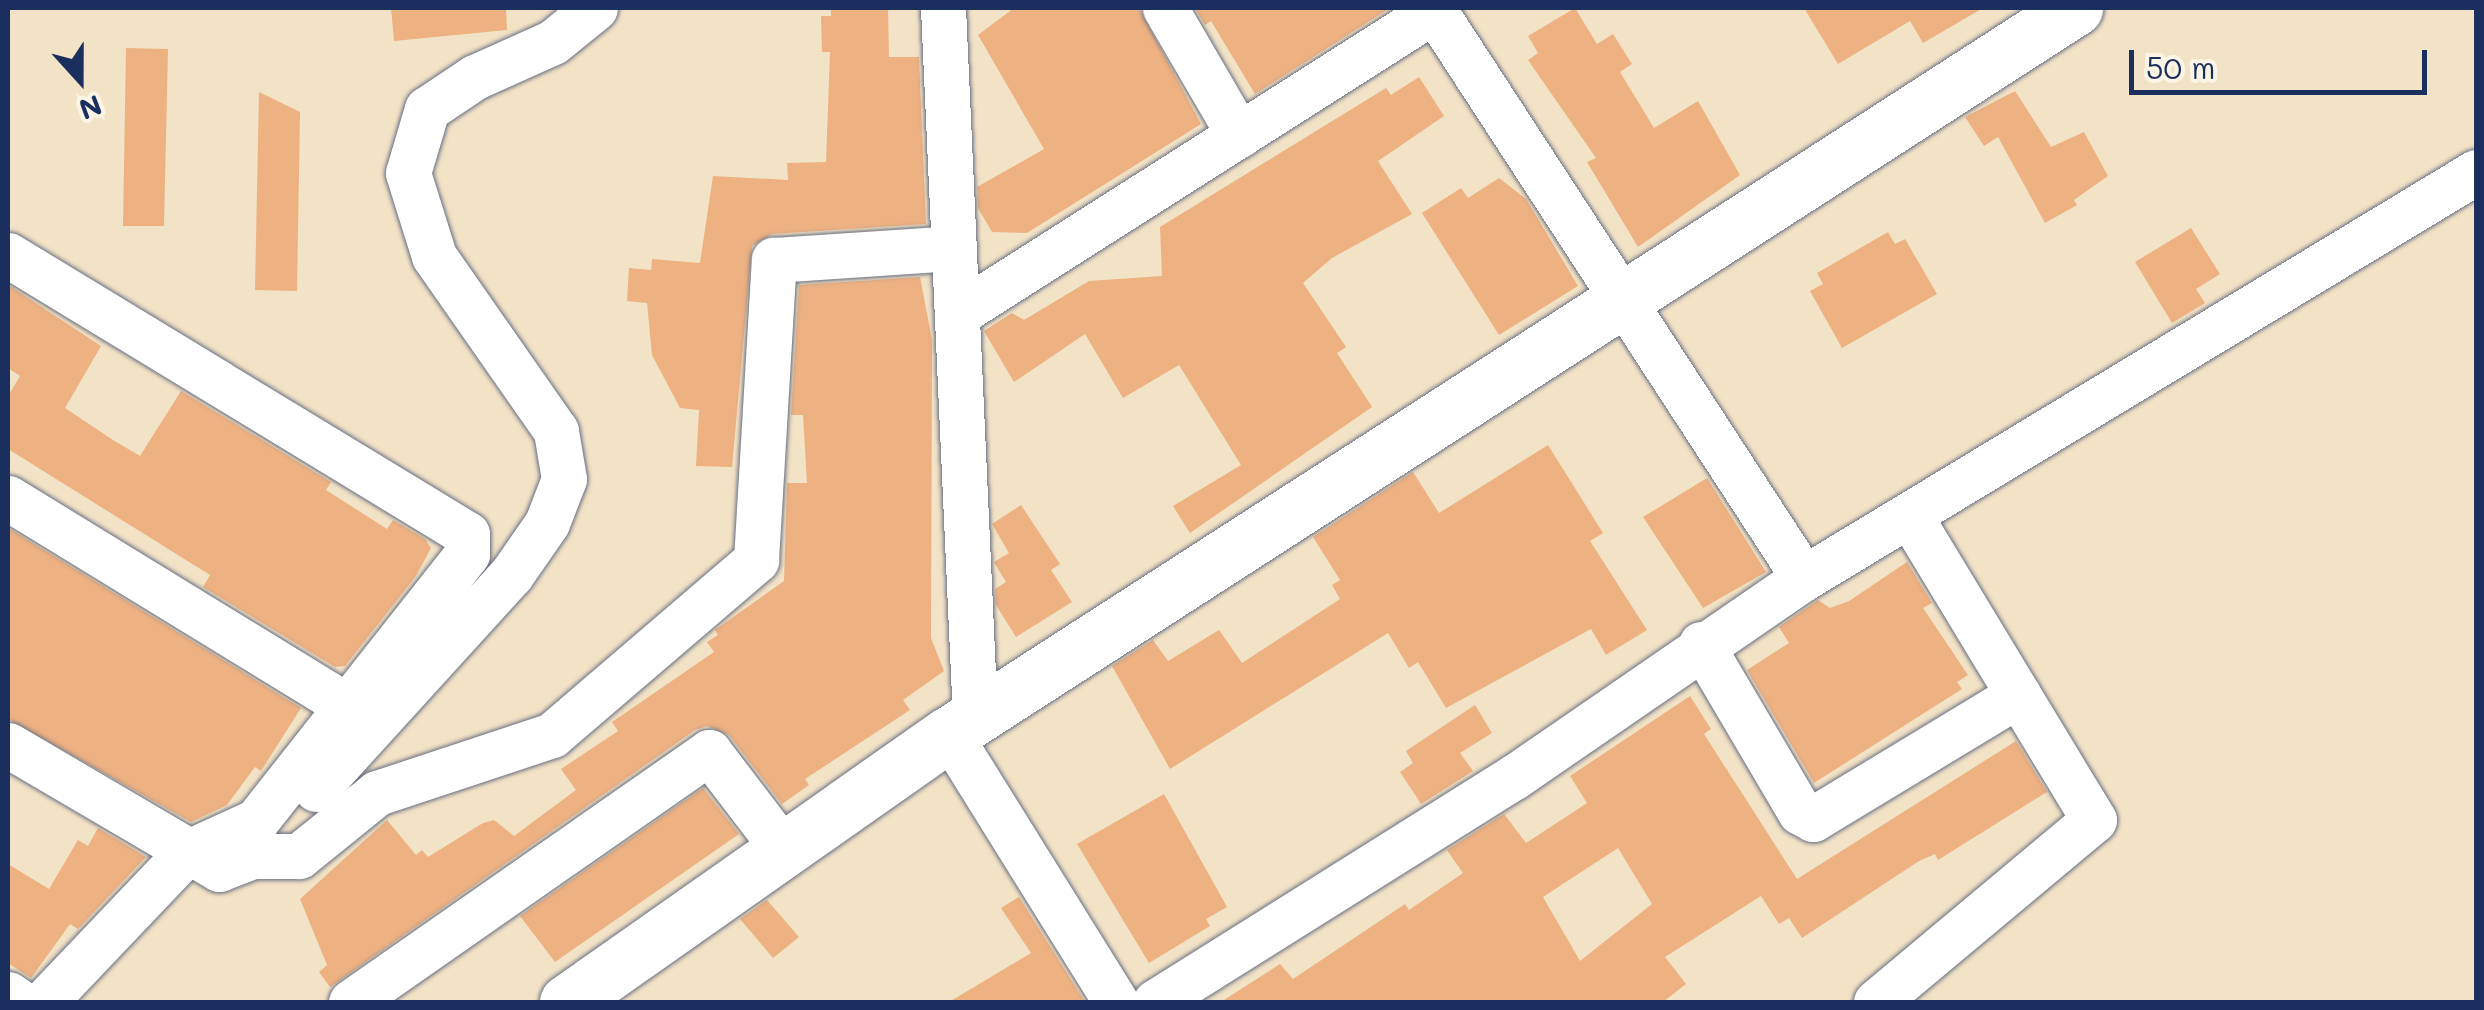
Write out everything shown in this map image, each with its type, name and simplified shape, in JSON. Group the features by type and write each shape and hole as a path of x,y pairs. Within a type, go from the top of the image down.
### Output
{"street":[{"path":"253,856 511,576 547,524 564,478 556,431 434,256 408,173 426,109 475,77 553,42 595,8"},
{"path":"943,8 956,314 962,727 1116,1002"},
{"path":"1165,8 1238,135"},
{"path":"566,1002 962,727 1623,294 2075,8"},
{"path":"956,314 1238,135 1419,13 1623,294 1804,578"},
{"path":"1156,1002 1514,777 1702,644 1804,578 2476,172"},
{"path":"8,745 218,869 253,856 299,856 377,792 552,735 736,582 756,560 774,260 954,248"},
{"path":"8,255 466,534 467,554 256,820 186,853 18,999"},
{"path":"8,498 348,706"},
{"path":"1876,1002 2094,820 1910,516"},
{"path":"1702,644 1800,812 1813,818 2018,694"},
{"path":"351,1002 709,752 784,850"}],"building":[{"path":"391,8 506,8 507,30 394,41"},
{"path":"831,8 888,8 889,57 919,57 926,224 772,234 752,246 732,467 696,466 699,410 680,408 652,355 647,303 627,301 629,268 651,270 652,259 700,263 713,176 788,180 787,163 826,162 830,52 822,52 821,16 831,16"},
{"path":"1014,8 1139,8 1201,124 1027,233 992,232 978,208 977,187 1044,149 978,35"},
{"path":"1195,8 1390,8 1255,94 1211,21 1205,25"},
{"path":"1575,8 1597,44 1613,34 1632,64 1620,72 1654,128 1698,101 1740,175 1638,247 1587,162 1596,158 1528,60 1538,53 1528,36"},
{"path":"1804,8 1983,8 1923,43 1910,21 1838,64"},
{"path":"126,48 168,49 164,226 123,226"},
{"path":"1419,77 1444,116 1378,161 1412,214 1332,258 1303,283 1346,347 1337,353 1372,407 1190,533 1173,506 1241,465 1179,365 1123,398 1085,334 1014,382 984,331 1012,313 1024,320 1089,281 1162,276 1160,227 1386,88 1391,95"},
{"path":"2015,91 2051,147 2084,132 2108,176 2074,200 2077,205 2045,223 1998,137 1984,146 1965,117"},
{"path":"259,92 300,112 297,291 255,290"},
{"path":"1499,178 1526,199 1578,286 1499,335 1422,213 1461,188 1468,198"},
{"path":"2191,228 2220,274 2196,289 2205,303 2172,323 2135,262"},
{"path":"1888,232 1895,244 1905,239 1937,294 1842,348 1810,291 1823,284 1817,273"},
{"path":"920,277 932,340 931,638 944,671 903,700 910,710 805,779 809,785 782,804 729,735 707,726 695,730 330,987 319,972 327,965 300,899 387,820 416,855 422,850 428,857 494,820 514,836 576,790 561,769 618,731 612,722 714,652 707,642 718,635 715,630 784,581 787,483 807,483 803,415 791,415 799,285"},
{"path":"8,285 101,346 65,408 113,440 140,456 181,391 331,482 326,490 387,529 393,520 425,539 431,548 416,576 345,666 335,667 203,587 210,575 8,449 8,396 20,376 8,368"},
{"path":"1548,445 1603,533 1590,541 1647,630 1606,655 1591,629 1446,708 1418,662 1409,668 1388,633 1170,769 1112,666 1153,640 1168,661 1219,630 1242,663 1340,599 1332,585 1340,580 1313,537 1413,472 1439,513"},
{"path":"1707,478 1766,572 1703,608 1643,517"},
{"path":"1021,505 1060,564 1051,570 1072,602 1016,637 996,605 995,589 1006,582 994,562 1009,553 992,524"},
{"path":"8,528 301,708 261,771 255,767 227,805 191,822 8,719"},
{"path":"1907,562 1932,603 1923,608 1968,675 1957,682 1962,689 1814,783 1747,670 1789,643 1779,627 1818,600 1830,608 1849,601"},
{"path":"1690,696 1711,729 1704,734 1797,879 2016,741 2047,792 1938,860 1935,854 1919,861 1802,938 1789,918 1779,924 1761,896 1665,957 1686,984 1663,1002 1221,1002 1280,964 1293,979 1405,904 1409,910 1463,873 1447,850 1504,814 1526,843 1587,803 1570,776","holes":["1618,848 1652,904 1580,961 1543,897"]},
{"path":"1475,705 1492,733 1460,753 1473,771 1421,804 1400,772 1413,763 1406,751"},
{"path":"703,788 739,834 555,962 520,916"},
{"path":"1164,794 1227,907 1206,919 1210,926 1149,963 1077,844"},
{"path":"98,828 146,857 78,929 70,924 31,978 8,963 8,864 49,889 78,840 88,846"},
{"path":"1019,897 1085,1002 949,1002 1031,953 1001,908"},
{"path":"767,900 799,937 773,958 740,919"}]}
